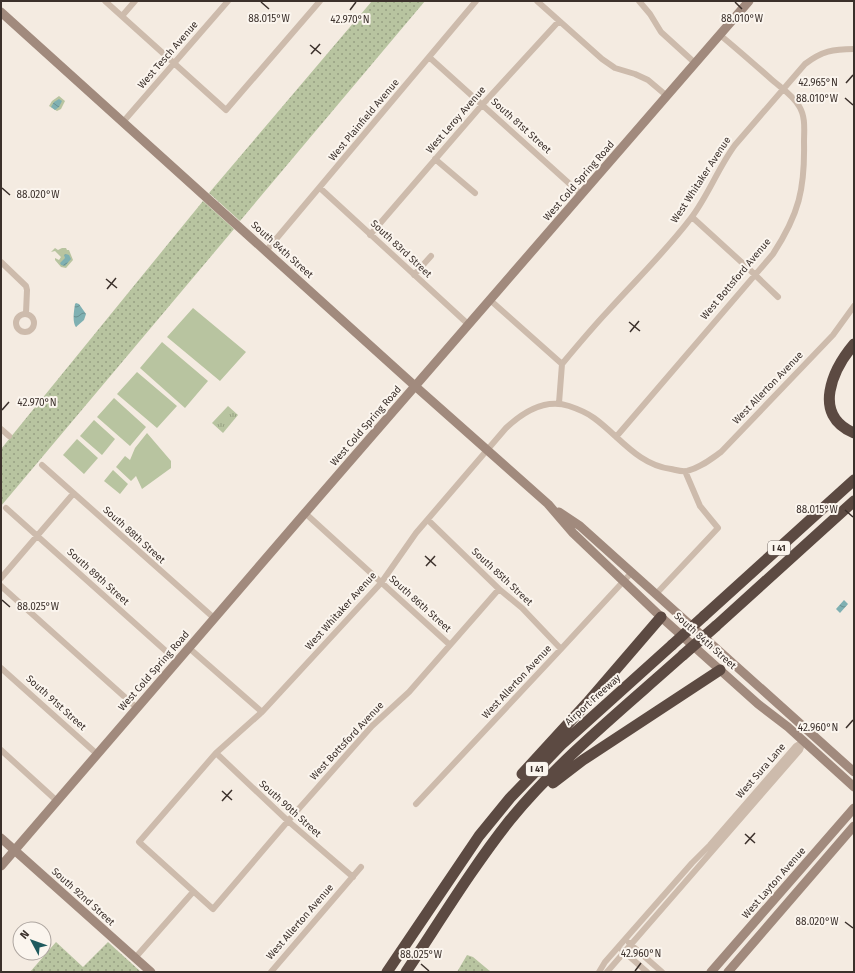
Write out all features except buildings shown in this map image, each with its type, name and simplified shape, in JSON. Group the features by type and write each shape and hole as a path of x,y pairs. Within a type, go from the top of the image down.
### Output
{"highway":[{"path":"854,344 837,368 831,385 829,401 831,410 836,419 854,433"},
{"name":"Airport Freeway","path":"387,972 479,836 519,788 561,745 854,480"},
{"name":"I 41","path":"406,972 469,875 510,820 534,793 565,762 854,501"},
{"path":"425,914 444,878 472,834 489,812 587,703 661,617"},
{"path":"489,848 500,842 543,791 562,775 720,670"}],"street":[{"path":"105,1 226,110 320,1"},
{"path":"122,16 135,1"},
{"name":"West Tesch Avenue","path":"123,122 228,1"},
{"name":"West Plainfield Avenue","path":"266,251 476,1"},
{"path":"537,1 602,60 615,68 648,80 667,96"},
{"path":"639,1 650,14 661,32 695,63"},
{"name":"West Cold Spring Road","path":"1,866 749,1"},
{"name":"South 84th Street","path":"1,12 415,386 548,504 580,526 854,772"},
{"name":"West Leroy Avenue","path":"370,235 482,105 559,21"},
{"name":"West Bottsford Avenue","path":"616,437 773,254 786,234 796,209 802,188 804,165 803,115 800,107 783,90 720,35"},
{"name":"West Whitaker Avenue","path":"562,364 665,250 692,217 731,150 805,64 815,56 826,51 854,49"},
{"name":"South 81st Street","path":"428,57 582,195"},
{"path":"435,159 475,193"},
{"name":"South 83rd Street","path":"320,188 469,324"},
{"path":"692,217 778,297"},
{"path":"414,275 431,256"},
{"path":"1,262 26,286 26,313"},
{"path":"490,300 562,364 559,403 588,414 644,461 663,468 686,471 700,506 718,528 656,594"},
{"name":"West Allerton Avenue","path":"686,471 703,464 722,452 833,335 854,306"},
{"name":"West Whitaker Avenue","path":"193,892 139,842 216,753 262,712 381,583 416,533 506,428 518,417 528,411 559,403"},
{"path":"1,429 9,436"},
{"name":"South 88th Street","path":"42,465 214,618"},
{"path":"1,578 73,494"},
{"name":"South 84th Street","path":"548,504 573,533 622,581 720,670 854,787"},
{"name":"South 89th Street","path":"6,508 177,661"},
{"name":"South 86th Street","path":"305,513 450,645"},
{"name":"South 85th Street","path":"428,520 499,589 522,608 562,649"},
{"name":"West Allerton Avenue","path":"416,804 562,649 622,581 632,572"},
{"path":"1,586 137,708"},
{"name":"West Bottsford Avenue","path":"193,892 213,909 372,726 409,692 499,589"},
{"path":"661,617 670,607"},
{"path":"189,648 262,712"},
{"path":"720,670 722,653"},
{"name":"South 91st Street","path":"1,668 97,754"},
{"name":"West Sura Lane","path":"599,972 621,950 800,750 804,742"},
{"path":"1,750 57,800"},
{"name":"South 90th Street","path":"216,753 288,821 353,877"},
{"name":"West Layton Avenue","path":"711,972 854,808"},
{"path":"774,919 790,890 854,816"},
{"path":"728,972 854,826"},
{"name":"South 92nd Street","path":"1,838 151,972"},
{"name":"West Allerton Avenue","path":"271,972 361,867"},
{"path":"135,958 193,892"},
{"path":"628,942 662,972"},
{"path":"621,950 647,972"},
{"name":"West Sura Lane","path":"607,972 621,950"},
{"path":"717,972 730,951"}],"green space":[{"path":"372,1 425,1 240,221 209,193"},
{"path":"59,96 65,101 61,109 57,111 49,106 52,101"},
{"path":"203,201 234,229 1,506 1,449"},
{"path":"55,248 58,250 66,248 69,250 73,260 66,268 61,267 55,260 55,258 59,260 61,257 55,251 51,252"},
{"path":"193,308 246,352 220,381 167,337"},
{"path":"162,342 208,381 185,408 140,368"},
{"path":"137,372 177,406 157,428 117,394"},
{"path":"114,398 146,427 130,446 97,417"},
{"path":"228,406 238,415 223,433 212,423"},
{"path":"94,420 115,439 102,455 80,436"},
{"path":"147,433 171,461 171,468 142,489 136,476 131,481 116,467 125,456 130,460 135,448"},
{"path":"77,439 98,458 84,474 63,455"},
{"path":"113,470 128,484 120,494 104,481"},
{"path":"56,942 83,967 108,942 141,972 30,972 40,961 52,961 52,947"},
{"path":"467,955 473,957 491,972 457,972"}],"water":[{"path":"59,99 62,101 59,107 55,110 51,107 54,102"},
{"path":"64,255 69,255 71,259 65,266 61,265 60,263 65,258"},
{"path":"76,303 79,304 86,314 84,320 76,327 74,316"},
{"path":"844,600 848,604 840,613 836,609"}]}
